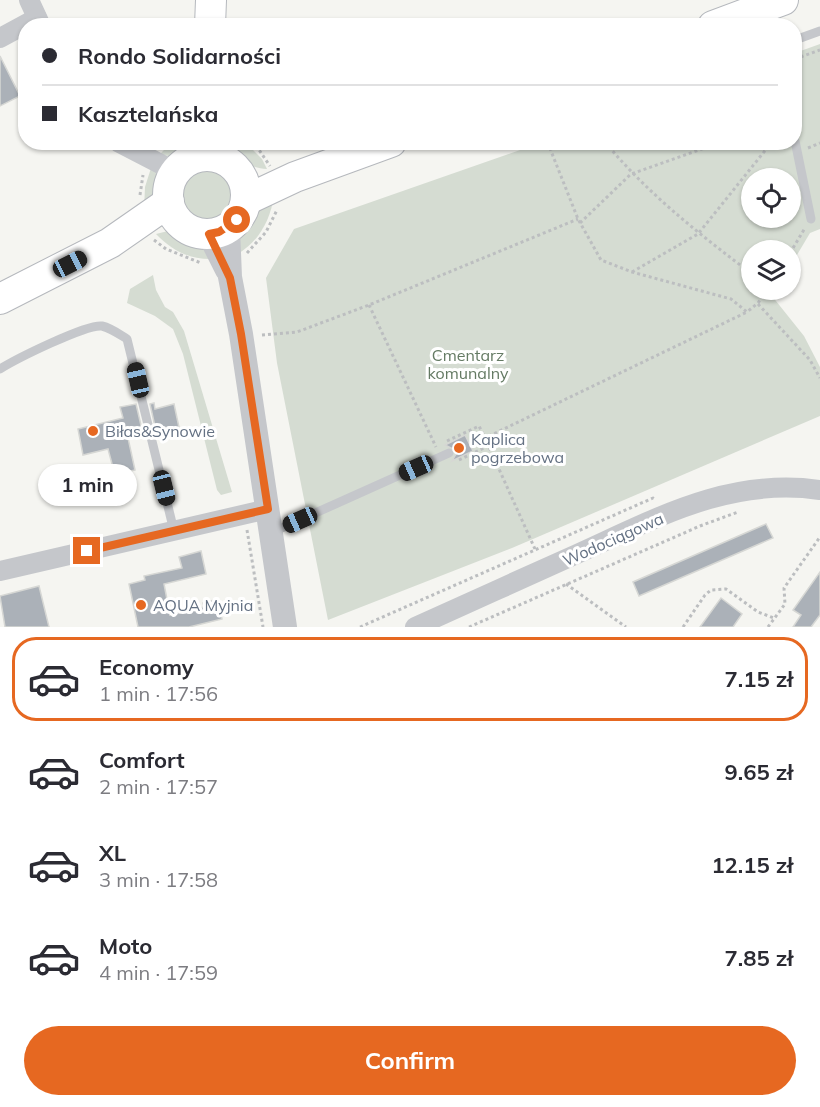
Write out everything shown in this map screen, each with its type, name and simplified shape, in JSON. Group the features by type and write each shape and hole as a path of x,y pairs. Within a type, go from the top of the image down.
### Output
{"main road":[{"path":"210,18 211,0"},
{"path":"737,18 768,8"},
{"path":"244,189 295,177 369,150"},
{"path":"201,155 228,162 244,189 237,220 219,231 192,231 174,212 171,181 201,155"},
{"path":"0,299 174,212"}],"street":[{"path":"0,38 18,26"},
{"path":"166,150 201,155"},
{"path":"219,231 241,334 285,627"},
{"name":"Wodociągowa","path":"415,627 629,531 705,500 753,488 780,487 820,490"},
{"path":"0,572 268,509"}],"lane":[{"path":"802,38 820,32"},
{"path":"797,150 811,219"},
{"path":"0,369 85,329 100,326 127,339 174,531"},
{"path":"271,533 449,453"}],"path":[{"path":"802,56 820,50"},
{"path":"551,150 579,221 601,260 632,272 731,299 747,312"},
{"path":"612,150 631,174 698,234 741,266"},
{"path":"262,335 297,333 579,221 631,174 700,150"},
{"path":"632,272 698,234 766,150"},
{"path":"798,240 811,219"},
{"path":"485,438 747,312 760,300"},
{"path":"758,303 810,360 820,378"},
{"path":"369,305 435,447 479,426 535,549"},
{"path":"469,627 700,526 741,511"},
{"path":"246,529 249,533 263,627"},
{"path":"768,627 785,603 784,588 820,537"},
{"path":"566,584 626,627"},
{"path":"683,627 705,594 711,590 726,589 758,612 774,618"}],"green space":[{"name":"Cmentarz komunalny","path":"820,44 820,229 810,233 801,248 801,240 741,240 741,300 775,300 804,336 820,367 820,416 512,548 328,620 277,363 266,278 294,229 520,150 802,150 802,50"},
{"path":"164,150 186,150 178,155 160,154"},
{"path":"230,150 253,150 262,159 267,169 254,167"},
{"path":"208,165 223,170 231,178 236,193 231,208 223,216 208,221 193,216 185,208 180,193 185,178 193,170"},
{"path":"151,168 157,174 161,184 157,194 144,209 145,187"},
{"path":"274,196 263,229 238,254 238,232 252,211"},
{"path":"168,231 182,233 193,239 210,259 181,252 168,245 156,234"},
{"path":"153,275 156,290 165,307 173,312 184,331 232,492 221,495 217,490 183,354 173,329 155,316 127,303 130,289"}],"building":[{"path":"0,56 18,92 18,97 0,106"},
{"path":"154,403 155,409 174,404 180,432 161,436 160,430 156,431 150,404"},
{"path":"136,404 143,434 128,438 135,470 115,475 108,449 83,455 78,429 123,418 120,407"},
{"name":"Kaplica pogrzebowa","path":"465,435 473,451 452,461 456,454 455,450 445,445"},
{"path":"766,524 773,538 639,596 633,582"},
{"path":"201,551 206,574 164,584 170,615 204,607 203,603 218,599 222,619 189,627 138,627 129,584 145,580 144,576 182,568 179,557"},
{"path":"820,572 820,615 811,627 793,627 801,615 793,610"},
{"path":"39,586 49,627 5,627 0,596"},
{"path":"721,598 742,614 733,627 700,627"}],"place":[{"name":"Biłas&Synowie","path":"93,431"},
{"name":"Kaplica pogrzebowa","path":"459,448"},
{"name":"AQUA Myjnia","path":"141,605"}],"route":[{"path":"87,551 268,509 230,278 209,234 228,228 237,220"}]}
